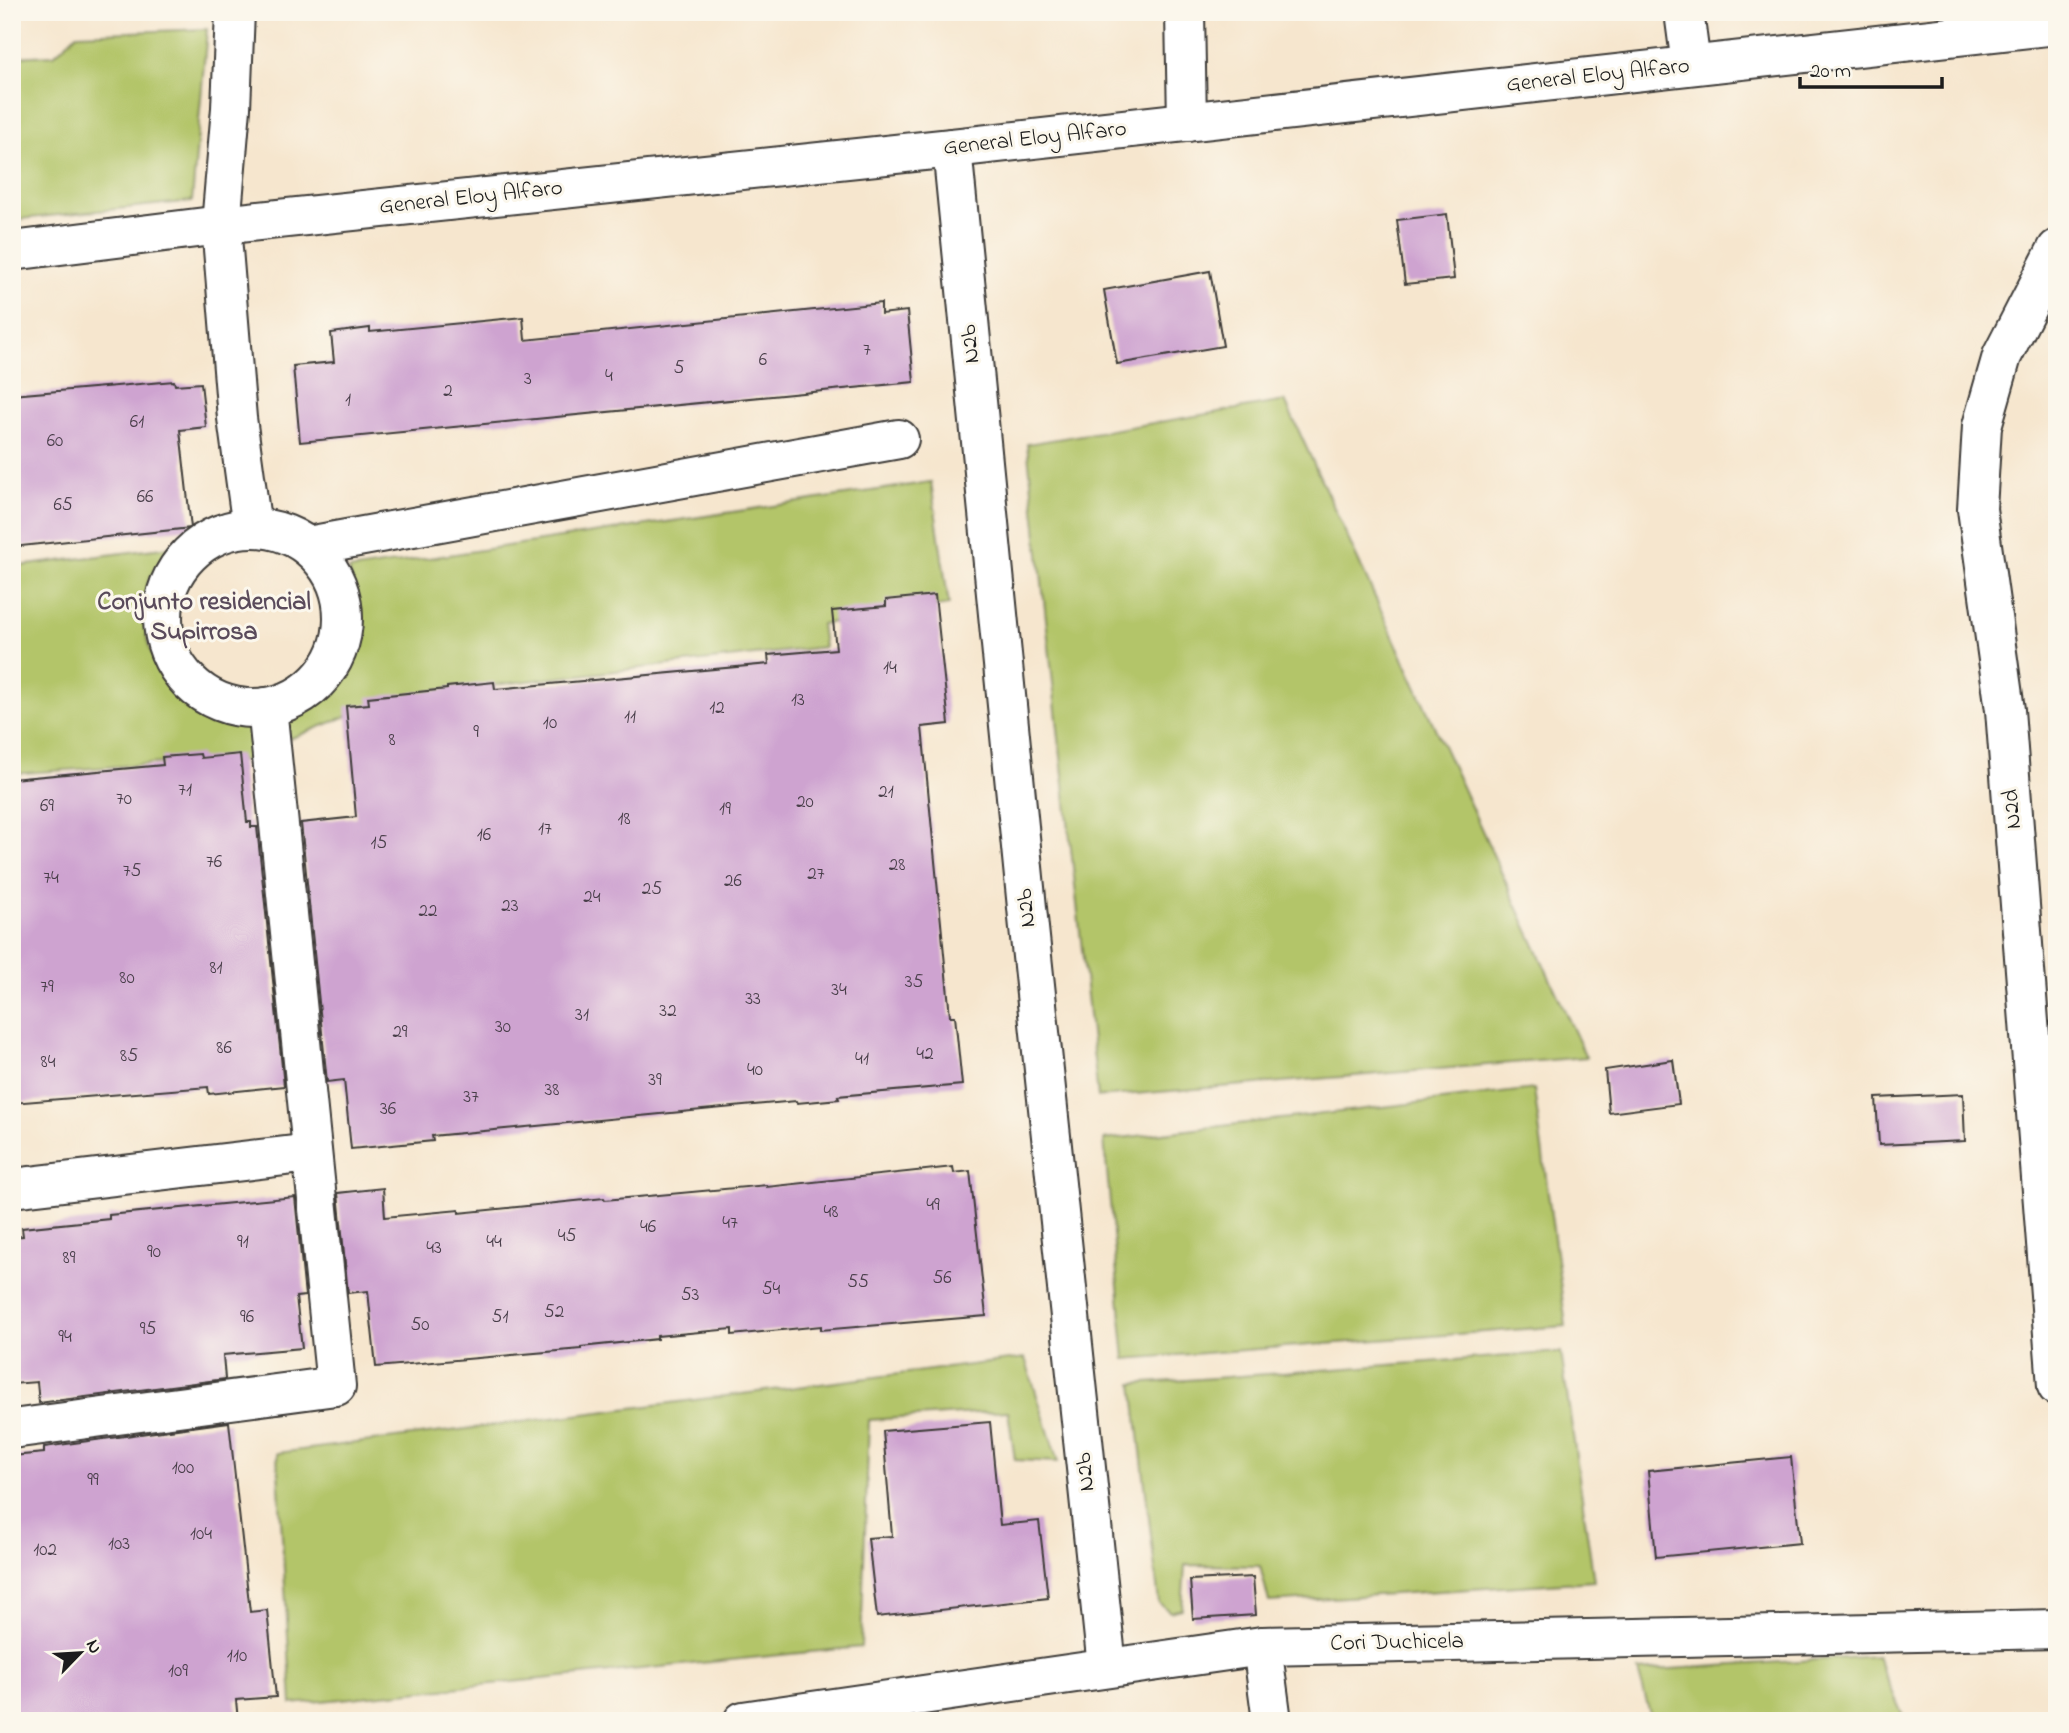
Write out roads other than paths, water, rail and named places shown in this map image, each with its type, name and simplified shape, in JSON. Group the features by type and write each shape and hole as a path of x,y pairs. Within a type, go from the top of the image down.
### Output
{"street":[{"path":"235,12 232,108 220,225 237,418 251,527"},
{"path":"1185,12 1186,122"},
{"path":"1684,12 1691,65"},
{"name":"General Eloy Alfaro","path":"12,251 220,225 951,148 2057,25"},
{"name":"N2b","path":"951,148 1107,1667"},
{"name":"N2d","path":"2057,248 2002,356 1982,426 1977,509 2005,710 2057,1385"},
{"path":"308,546 899,439"},
{"path":"251,527 281,532 308,546 327,568 340,596 342,626 335,655 319,680 296,698 267,708 237,708 209,697 186,679 170,654 163,625 164,596 177,568 197,547 223,532 251,527"},
{"path":"12,1429 336,1386 267,708"},
{"path":"12,1188 311,1153"},
{"name":"Cori Duchicela","path":"743,1721 1262,1646 2057,1629"},
{"path":"1262,1646 1272,1721"}],"district":[{"name":"Conjunto residencial Supirrosa","path":"204,618"}]}
